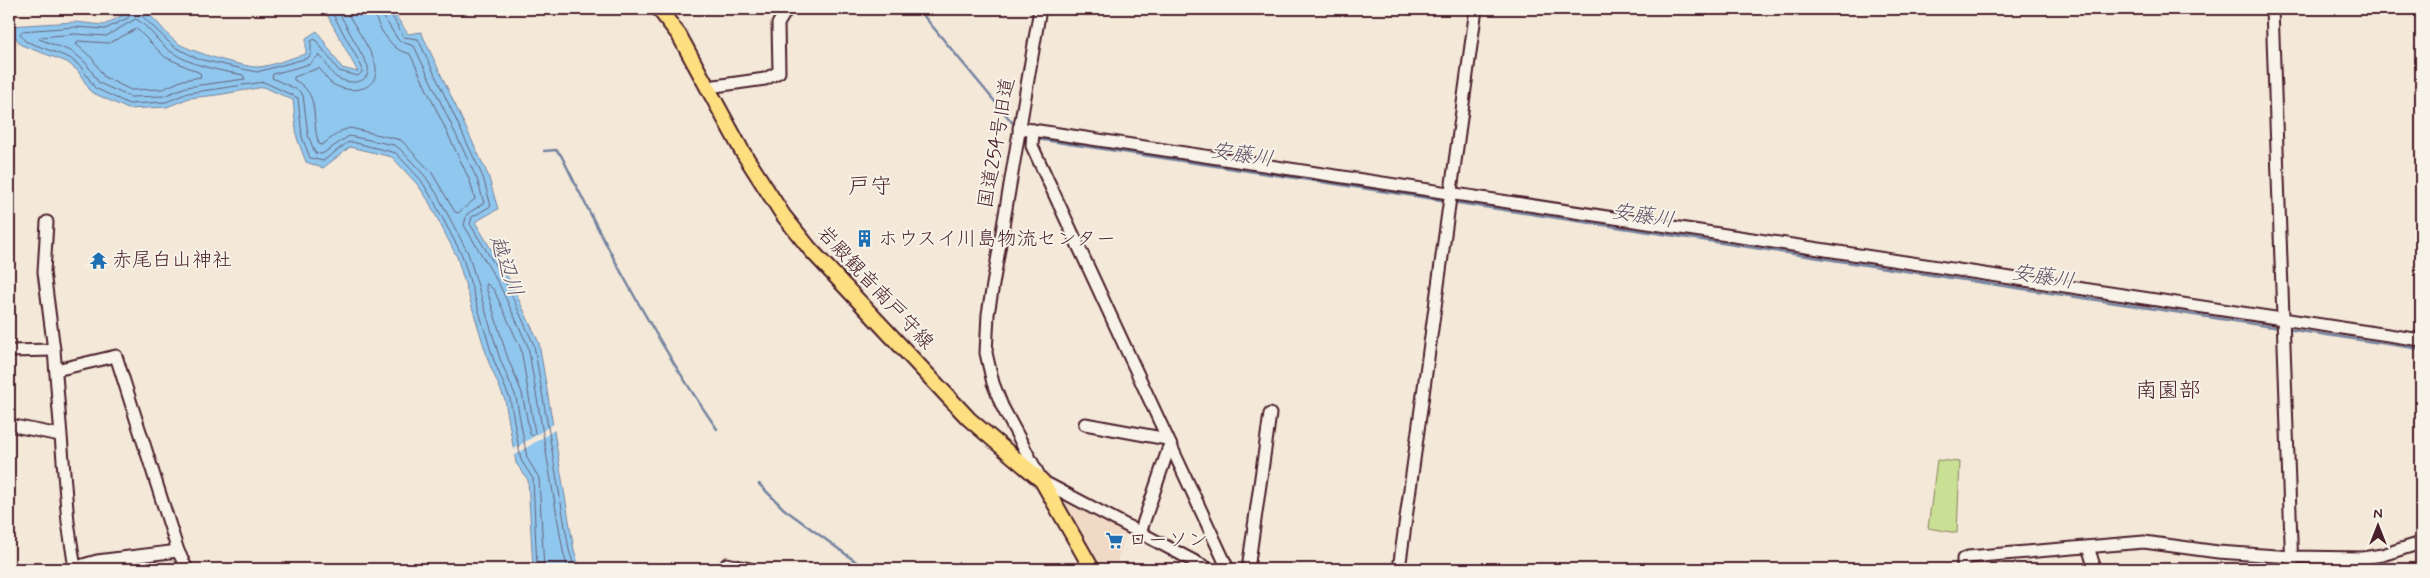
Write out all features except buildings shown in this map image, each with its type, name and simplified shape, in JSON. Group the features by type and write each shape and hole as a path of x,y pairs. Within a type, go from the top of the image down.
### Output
{"main road":[{"name":"岩殿観音南戸守線","path":"659,9 679,34 758,178 783,215 810,249 969,419 1042,481 1092,569"}],"street":[{"path":"708,87 764,79 779,72 778,24 787,9"},
{"name":"国道254号旧道","path":"1040,9 988,314 986,353 989,369 1002,406 1042,481"},
{"path":"1399,569 1476,9"},
{"path":"2272,9 2292,569"},
{"path":"1019,128 2421,340"},
{"path":"1033,130 1032,146 1228,569"},
{"path":"47,222 44,272 56,370 60,435 73,568 97,561 178,551"},
{"path":"9,351 54,350"},
{"path":"56,370 116,356 178,551 187,569"},
{"path":"1248,569 1270,414"},
{"path":"1085,424 1168,441"},
{"path":"9,425 60,435"},
{"path":"1140,533 1168,441"},
{"path":"1042,481 1209,569"},
{"path":"1963,569 1963,559 1968,557 2144,542 2218,552 2292,557 2363,558 2382,555 2421,543"},
{"path":"2088,548 2095,569"},
{"path":"727,564 750,569"}],"shaded area":[{"path":"1071,502 1126,532 1115,569 1101,569 1065,505"}],"green space":[{"path":"1937,460 1960,462 1957,533 1928,528"}],"water":[{"path":"127,9 150,15 182,46 215,58 257,67 306,54 306,38 317,31 342,68 358,72 324,9 391,9 408,34 421,32 488,175 498,209 475,222 510,281 539,343 574,550 580,569 533,569 528,480 516,463 505,400 489,363 457,257 428,200 417,184 392,157 350,147 323,168 306,162 297,138 293,100 264,87 189,98 167,107 128,109 91,92 78,71 67,62 21,45 9,28 9,26 75,22 104,25 125,14"}],"pier":[{"path":"555,423 556,429 512,457 511,451"}],"waterway":[{"name":"安藤川","path":"918,9 1016,127"},
{"name":"安藤川","path":"1037,139 1447,201"},
{"path":"544,151 556,150 561,155 596,225 653,329 717,429"},
{"name":"安藤川","path":"1452,202 2280,328"},
{"name":"安藤川","path":"2287,329 2421,349"},
{"path":"759,484 784,509 866,569"}],"place":[{"name":"ホウスイ川島物流センター","path":"864,239"},
{"name":"赤尾白山神社","path":"98,260"},
{"name":"ローソン","path":"1114,540"}],"district":[{"name":"戸守","path":"870,187"},
{"name":"南園部","path":"2168,391"}],"water label":[{"name":"越辺川","path":"506,266"}]}
